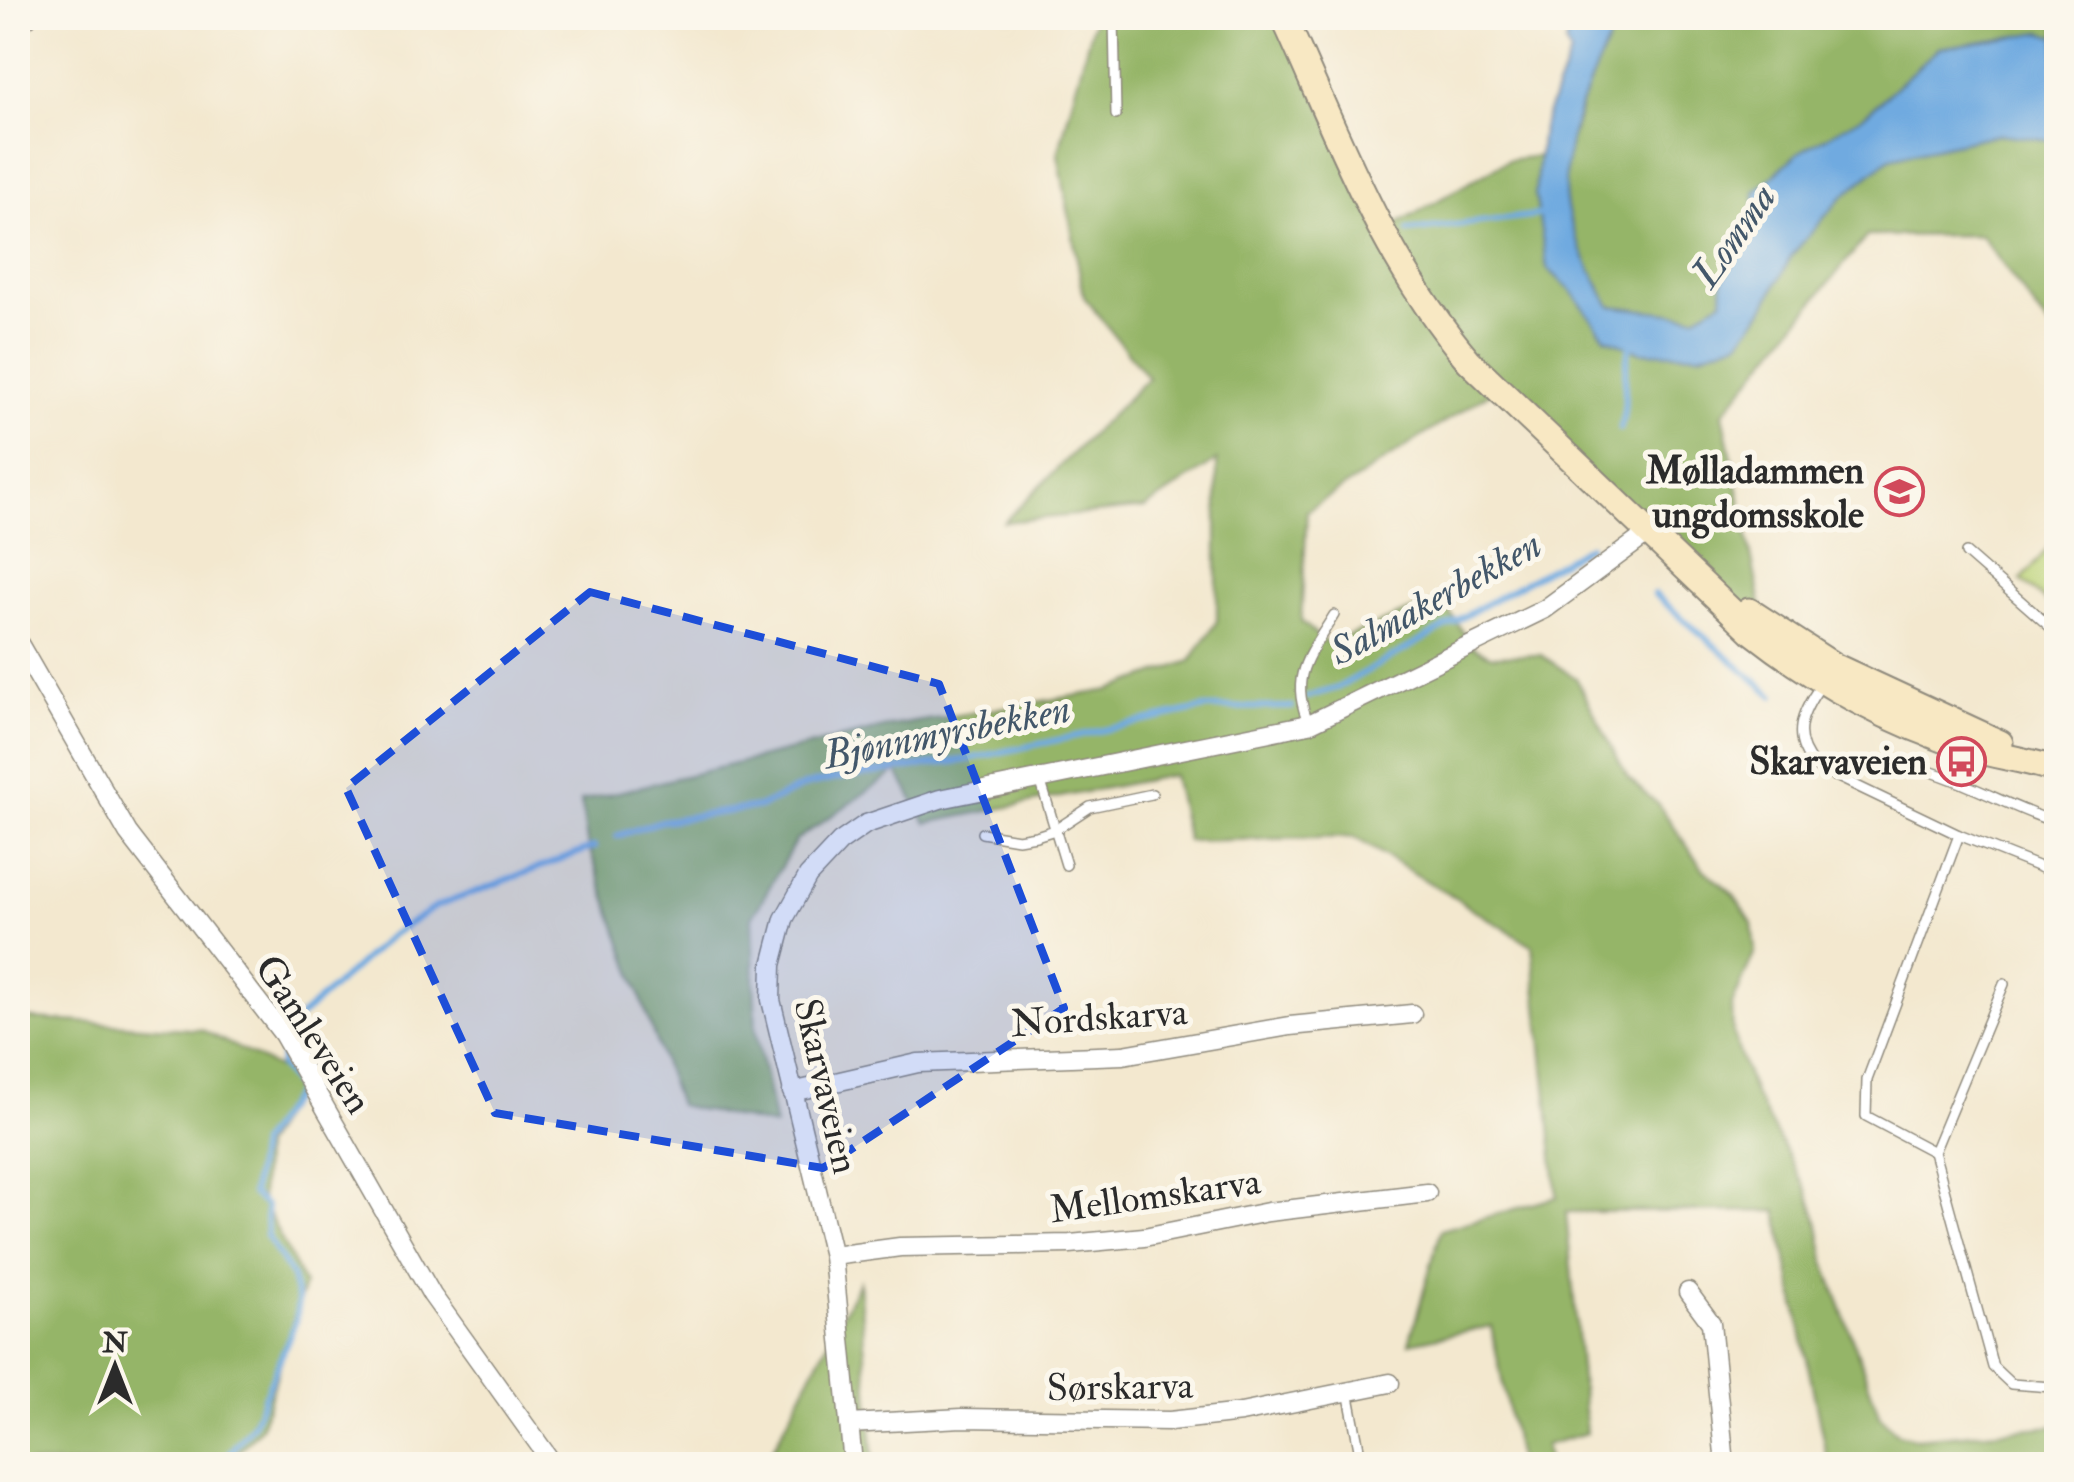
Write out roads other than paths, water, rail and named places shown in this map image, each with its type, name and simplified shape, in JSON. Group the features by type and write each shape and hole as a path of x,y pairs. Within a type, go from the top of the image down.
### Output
{"main road":[{"path":"1284,18 1380,234 1428,312 1469,360 1711,587 1828,674 1924,732 2050,768"}],"street":[{"path":"18,23 27,18"},
{"name":"Skarvaveien","path":"853,1464 832,1256 771,1000 772,965 784,920 808,876 840,842 901,809 1309,724 1546,609 1651,531"},
{"name":"Gamleveien","path":"18,642 128,833 291,1045 432,1295 552,1464"},
{"name":"Nordskarva","path":"792,1092 918,1063 1123,1055 1290,1026 1412,1014"},
{"name":"Mellomskarva","path":"832,1256 900,1248 1070,1244 1144,1237 1268,1212 1426,1192"},
{"path":"1688,1292 1711,1324 1724,1464"},
{"name":"Sørskarva","path":"849,1424 962,1418 1170,1421 1390,1383"}],"lane":[{"path":"1114,18 1116,115"},
{"path":"1966,552 2056,632"},
{"path":"1309,724 1297,687 1307,659 1334,615"},
{"path":"1828,674 1806,708 1799,734 1802,751 1834,776 1959,835 2042,868"},
{"path":"1834,776 1863,762 1915,765 2020,812 2056,822"},
{"path":"1040,779 1066,864"},
{"path":"982,833 1018,839 1055,830 1090,808 1152,794"},
{"path":"1934,1152 1866,1116 1867,1080 1959,835"},
{"path":"2004,984 1934,1152 1993,1366 2011,1384 2052,1387"},
{"path":"1348,1391 1362,1464"}],"water":[{"path":"1596,18 1620,18 1578,114 1566,167 1565,192 1577,240 1611,306 1695,316 1722,301 1723,279 1755,228 1755,192 1798,153 1866,114 1939,48 2042,32 2056,37 2056,141 1999,134 1890,158 1841,198 1792,255 1763,310 1740,341 1701,354 1641,352 1605,337 1571,290 1547,268 1535,193 1542,128 1570,54 1565,43 1570,32 1588,28"}],"waterway":[{"path":"1408,231 1545,214"},
{"name":"Salmakerbekken","path":"1620,429 1626,364 1632,343"},
{"name":"Salmakerbekken","path":"1307,697 1337,688 1589,546"},
{"path":"1654,594 1774,696"},
{"name":"Bjønnmyrsbekken","path":"617,836 661,821 759,807 807,785 843,777 965,760 1205,708 1292,707"},
{"name":"Bjønnmyrsbekken","path":"300,1017 390,936 435,907 594,847"},
{"name":"Bjønnmyrsbekken","path":"220,1464 253,1424 296,1320 298,1301 292,1277 267,1236 266,1206 252,1194 259,1144 298,1090 280,1066 282,1054"}],"place":[{"name":"Mølladammen ungdomsskole","path":"1899,492"},
{"name":"Skarvaveien","path":"1962,761"}],"water label":[{"name":"Lomma","path":"1733,235"}]}
